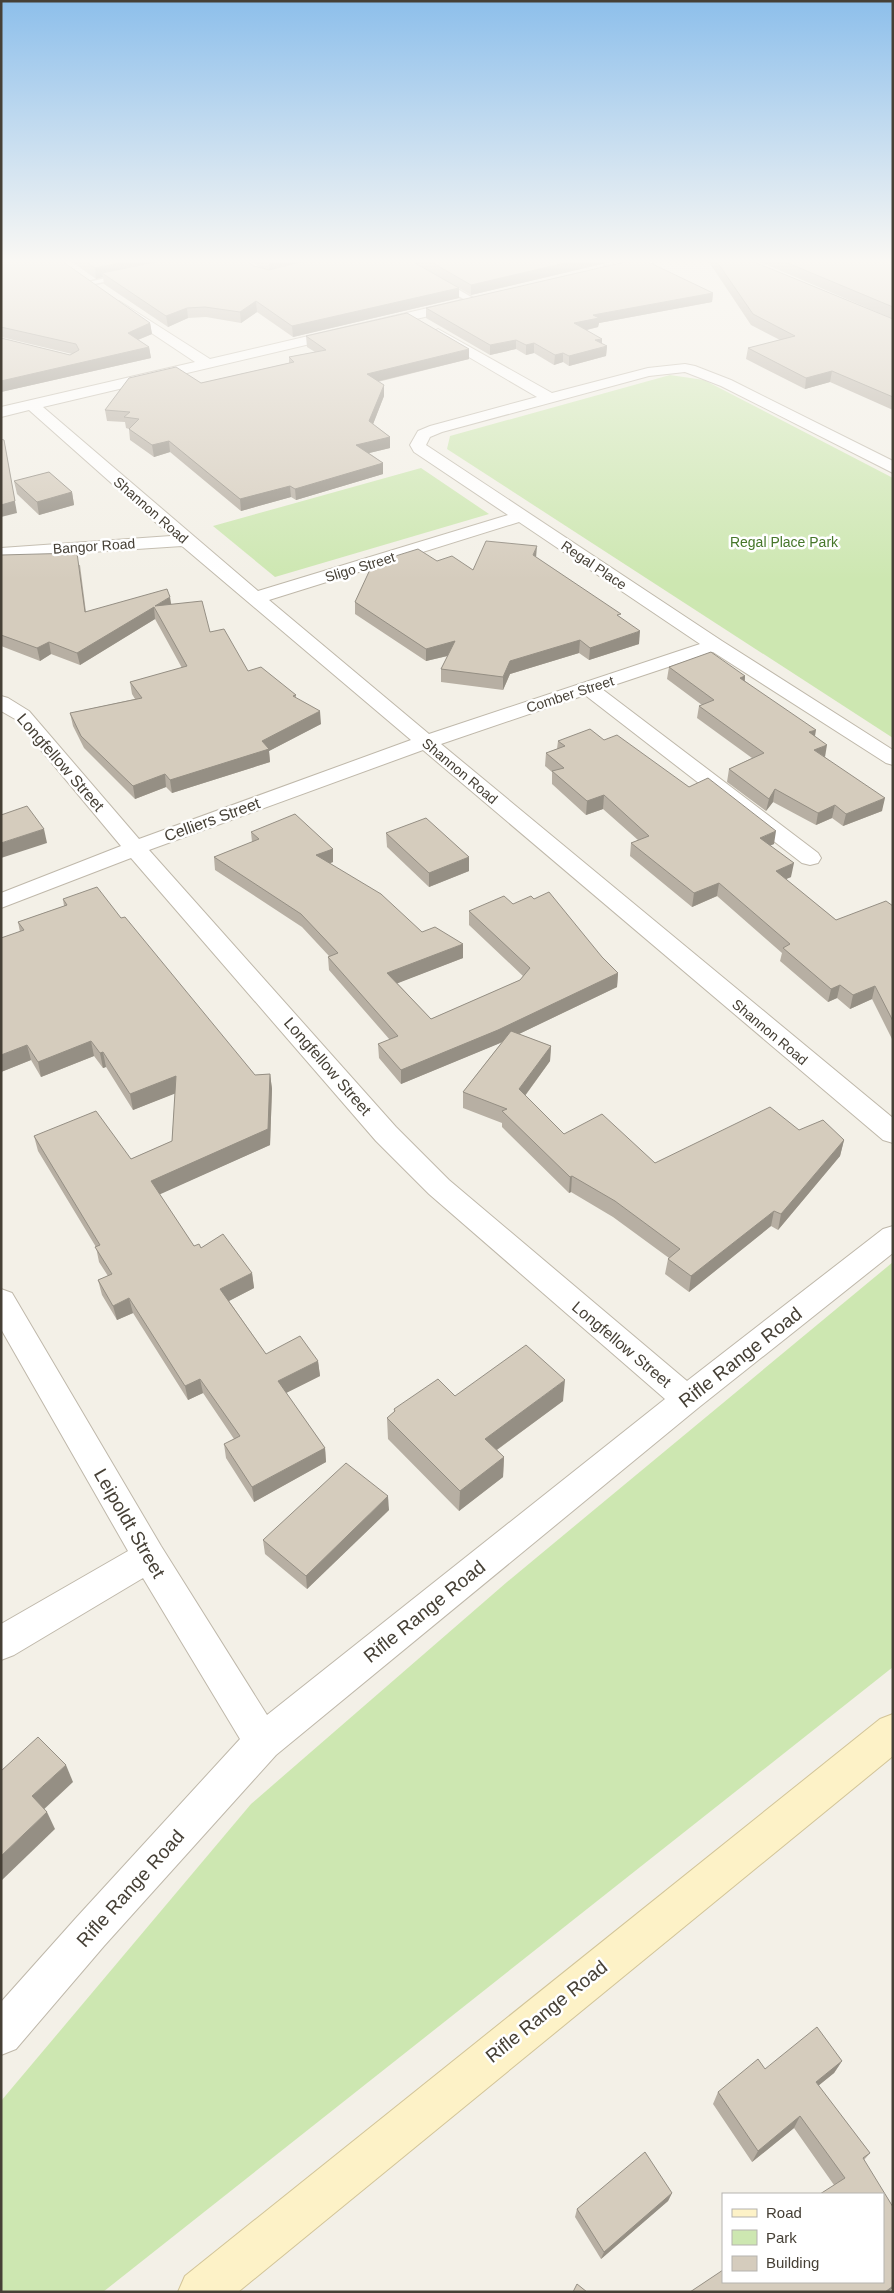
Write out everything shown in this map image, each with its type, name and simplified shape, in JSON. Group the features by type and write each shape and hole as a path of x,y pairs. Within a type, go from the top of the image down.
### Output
{"main road":[{"name":"Rifle Range Road","path":"201,2292 893,1732"}],"street":[{"path":"1,412 199,366"},
{"path":"494,366 549,398"},
{"name":"Regal Place","path":"893,468 726,383 695,370 675,368 648,372 436,429 424,434 418,445 420,449 715,645 893,759"},
{"name":"Shannon Road","path":"32,405 186,540 695,969 893,1133"},
{"name":"Sligo Street","path":"255,598 522,516"},
{"name":"Bangor Road","path":"1,553 186,540"},
{"name":"Comber Street","path":"425,741 715,645"},
{"path":"588,688 810,858"},
{"name":"Longfellow Street","path":"1,702 22,715 135,848 386,1134 439,1187 687,1399"},
{"name":"Celliers Street","path":"1,901 135,848 425,741"},
{"name":"Rifle Range Road","path":"1,2034 90,1932 263,1742 687,1399 893,1237"},
{"name":"Leipoldt Street","path":"1,1301 149,1557 263,1742"},
{"path":"1,1643 149,1557"}],"green space":[{"name":"Regal Place Park","path":"670,375 704,380 893,478 893,738 447,449 450,436"},
{"path":"421,468 489,514 275,577 213,526"},
{"path":"893,1262 893,1667 103,2292 1,2292 1,2101 251,1804 507,1582"}],"building":[{"path":"1,366 66,366 1,381"},
{"path":"276,366 400,366 367,374 384,385 369,421 390,437 356,445 383,463 295,489 290,486 240,499 169,441 152,445 129,429 139,419 124,417 130,412 105,410 129,378 176,367 201,383"},
{"path":"783,366 893,366 893,397 832,371 806,378"},
{"path":"1,439 4,440 15,501 1,505"},
{"path":"49,472 72,492 37,502 14,481"},
{"path":"486,541 537,546 533,555 621,614 617,615 640,631 590,648 580,640 510,661 503,677 441,669 455,641 426,649 355,602 373,563 418,549 437,561 452,556 473,570"},
{"path":"77,553 85,612 167,589 170,597 155,606 202,601 210,632 224,629 248,671 261,667 296,695 293,696 320,711 262,741 269,749 170,780 165,774 133,786 81,736 70,713 142,698 130,682 187,666 154,607 77,653 49,642 37,648 1,635 1,555"},
{"path":"711,652 745,676 740,678 816,730 809,732 827,745 814,750 885,798 846,814 835,805 818,813 775,789 769,799 729,769 764,753 699,706 714,700 669,667"},
{"path":"590,729 604,740 617,735 689,787 708,778 776,831 760,838 794,863 776,871 836,920 886,901 893,906 893,1021 875,986 853,995 840,985 831,989 783,948 790,944 719,883 694,893 631,843 649,836 604,795 587,801 552,771 564,768 546,753 565,746 558,741"},
{"path":"27,806 44,829 1,843 1,815"},
{"path":"295,814 333,849 316,855 381,894 422,932 435,927 463,944 387,973 431,1019 520,980 530,968 469,911 504,896 513,904 531,896 534,899 549,892 602,957 618,973 498,1030 401,1070 378,1044 398,1036 328,957 338,953 301,914 214,857 259,839 251,832"},
{"path":"426,818 469,857 429,873 386,833"},
{"path":"97,887 121,918 125,917 255,1075 270,1074 268,1129 151,1181 194,1246 199,1244 201,1248 223,1234 252,1273 220,1289 266,1354 300,1336 318,1361 278,1381 325,1448 252,1487 224,1444 240,1436 200,1379 185,1386 129,1298 113,1306 98,1280 112,1274 95,1247 100,1245 34,1136 96,1111 131,1159 172,1141 176,1076 130,1094 103,1052 100,1053 91,1041 38,1062 27,1045 1,1055 1,938 24,930 18,922 67,905 63,899"},
{"path":"511,1031 551,1046 519,1089 564,1134 602,1114 655,1163 770,1107 799,1130 823,1120 844,1140 781,1214 774,1211 691,1276 668,1259 680,1249 615,1201 572,1176 570,1177 502,1111 507,1109 463,1092"},
{"path":"526,1345 565,1380 485,1439 504,1457 460,1491 387,1418 395,1411 394,1409 438,1379 455,1396"},
{"path":"346,1463 388,1496 306,1576 263,1540"},
{"path":"38,1737 66,1765 32,1796 47,1812 1,1856 1,1771"},
{"path":"817,2027 842,2061 816,2082 870,2153 863,2158 893,2207 893,2286 885,2292 690,2292 722,2271 722,2283 884,2283 884,2193 822,2193 845,2178 800,2116 758,2151 718,2092 758,2059 765,2069"},
{"path":"645,2152 672,2193 604,2252 577,2209"},
{"path":"577,2284 587,2292 573,2292"}]}
